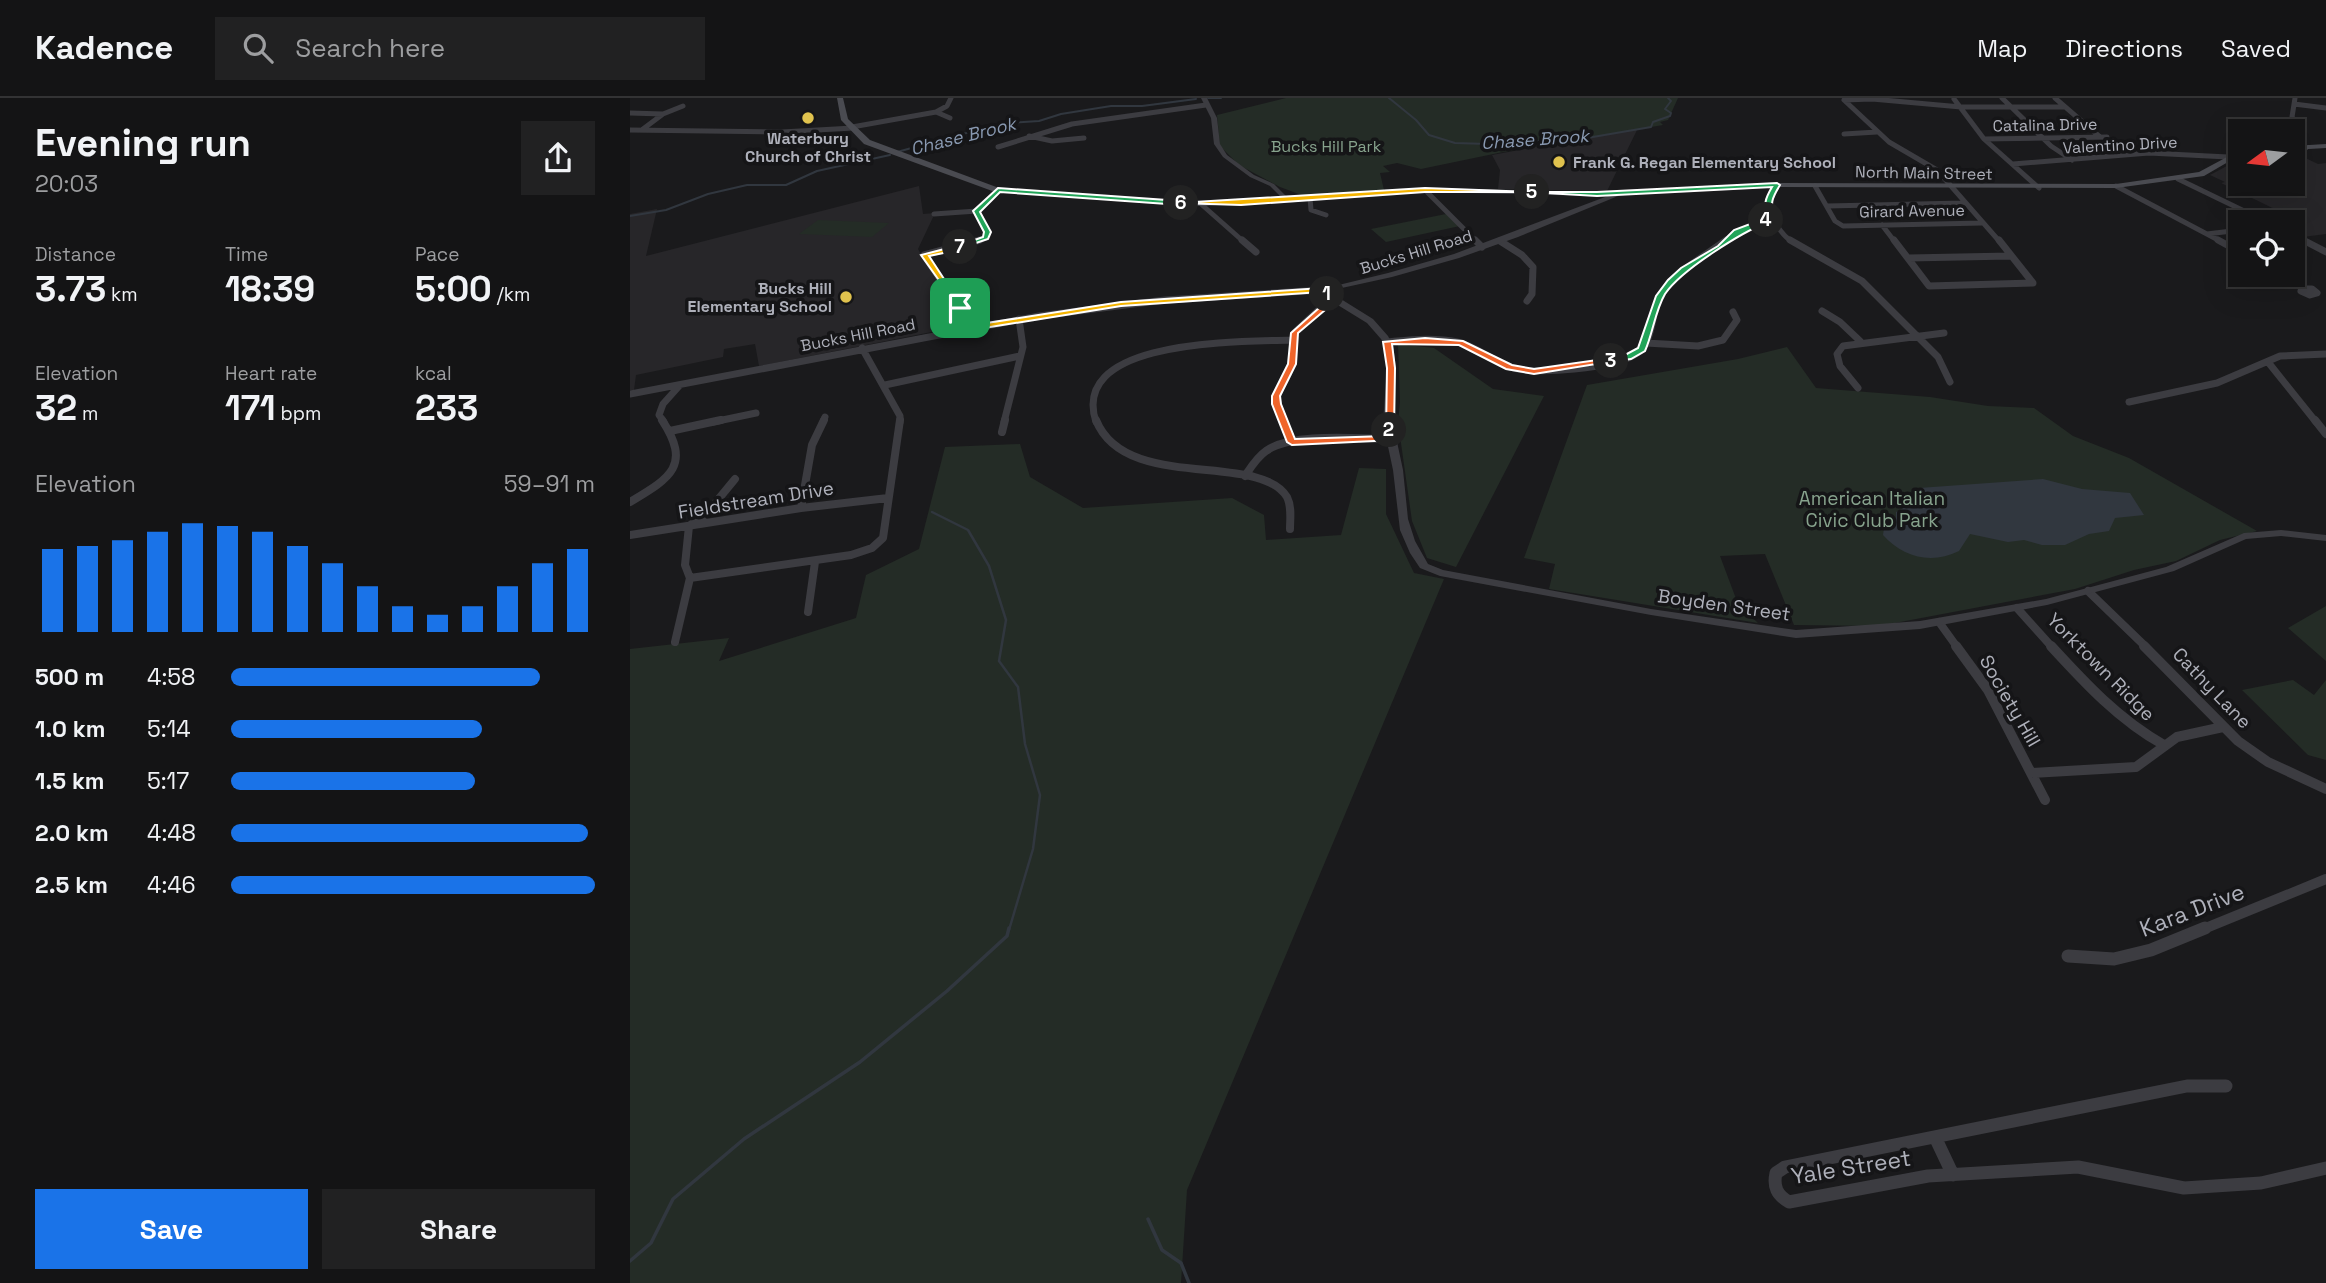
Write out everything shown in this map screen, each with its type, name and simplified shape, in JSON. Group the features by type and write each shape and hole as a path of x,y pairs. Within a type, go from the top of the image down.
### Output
{"main road":[{"path":"840,98 842,113 853,128"},
{"name":"North Main Street","path":"853,128 874,146 998,190 1201,204 1425,190 1621,193 1777,185 2116,186 2203,174 2228,157"},
{"path":"2306,148 2326,146"}],"street":[{"path":"630,130 782,132 853,128 936,112 947,106 950,98"},
{"path":"2002,98 2042,138 2072,160"},
{"path":"2055,98 2063,107"},
{"path":"1954,99 1984,139 2039,187"},
{"path":"1882,225 1929,286 2033,283 1963,203 1955,187 1937,170 1877,132 1844,100 1961,107 2063,107"},
{"path":"2294,119 2295,101 2326,108"},
{"path":"998,147 1029,136 1094,120 1205,102 1214,118 1217,144 1225,156 1252,176 1272,185 1287,200"},
{"path":"642,130 663,114 683,106"},
{"name":"Catalina Drive","path":"1984,139 2104,137 2063,107"},
{"path":"936,112 950,118"},
{"path":"630,113 663,114"},
{"path":"1844,134 1877,132"},
{"path":"1029,136 1052,141 1084,138"},
{"name":"Valentino Drive","path":"2013,164 2157,154 2205,153 2228,157"},
{"path":"2178,179 2242,210"},
{"path":"1777,185 1768,199 1768,208 1793,244 1862,281 1914,336 1938,357 1950,382"},
{"path":"1815,186 1827,206 1963,203"},
{"path":"2116,186 2228,245"},
{"path":"934,214 977,211 998,190"},
{"path":"1425,190 1482,247"},
{"name":"Bucks Hill Road","path":"630,394 1019,319 1121,304 1322,290 1364,283 1500,241 1583,205 1621,193"},
{"path":"1310,198 1311,209 1326,215"},
{"path":"1201,204 1256,253"},
{"name":"Girard Avenue","path":"1827,206 1835,221 1843,226 1982,223"},
{"path":"972,328 924,255 969,245 986,238 988,232 977,211"},
{"path":"1322,290 1358,310 1372,322 1387,342 1425,340 1460,343 1509,367 1534,372 1558,370 1636,354 1646,343 1660,296 1671,282 1737,232 1773,218"},
{"path":"2207,234 2228,231"},
{"path":"1500,241 1522,255 1533,267 1532,294 1527,301"},
{"path":"2305,242 2326,252"},
{"path":"1909,258 2010,256"},
{"path":"1292,442 1276,404 1276,396 1292,364 1293,340 1298,327 1334,299"},
{"path":"1822,311 1840,322 1860,341"},
{"path":"1646,343 1698,346 1723,340 1737,320 1733,312"},
{"path":"1002,432 1023,347 1019,319"},
{"path":"1858,388 1840,366 1836,354 1843,346 1860,341 1944,333"},
{"path":"1290,529 1291,505 1285,493 1268,482 1148,461 1119,450 1103,435 1094,418 1092,401 1095,385 1107,372 1130,359 1154,351 1293,340"},
{"name":"Boyden Street","path":"1387,342 1391,368 1388,423 1398,471 1401,519 1424,566 1440,573 1507,587 1776,632 1811,633 1939,622 2017,608 2186,564 2226,542 2244,536 2281,533 2326,538"},
{"path":"690,578 815,562 872,548 883,538 901,429 900,416 862,348"},
{"path":"2129,402 2201,387 2280,356 2326,354"},
{"path":"885,385 1020,356"},
{"path":"2268,362 2326,434"},
{"path":"630,502 658,485 673,471 679,459 679,447 659,415 663,404 680,385"},
{"path":"670,431 756,413"},
{"path":"801,508 812,445 825,417"},
{"path":"1245,476 1259,457 1272,447 1292,442 1391,439"},
{"path":"675,642 690,578 685,565 690,526 706,513 735,479"},
{"name":"Fieldstream Drive","path":"630,535 801,508 888,498"},
{"path":"808,612 815,562"},
{"name":"Cathy Lane","path":"2088,591 2178,678 2223,727 2268,762 2326,789"},
{"name":"Yorktown Ridge","path":"2017,608 2117,713 2148,738 2164,745"},
{"name":"Society Hill","path":"1939,622 1988,690 2045,800"},
{"path":"2031,773 2137,767 2148,762 2164,745 2189,731 2223,727"},
{"name":"Kara Drive","path":"2068,956 2114,959 2151,950 2326,879"},
{"name":"Yale Street","path":"2226,1086 2188,1086 1785,1167 1776,1173 1773,1184 1778,1196 1789,1202 1928,1176 2078,1167 2184,1188 2261,1183 2326,1168"},
{"name":"Yale Street","path":"1935,1137 1953,1175"}],"shaded area":[{"name":"Frank G. Regan Elementary School","path":"1638,128 1607,191 1498,189 1500,170 1492,155"},
{"path":"2305,158 2318,164 2326,163 2326,234 2305,237 2305,210 2276,210 2248,196 2305,196"},
{"path":"2228,165 2228,186 2221,183 2225,182 2210,175"},
{"path":"919,186 923,214 935,213 918,249 962,326 759,366 755,344 724,349 723,357 636,375 634,390 630,390 630,214 657,209 646,256"},
{"path":"2043,479 2082,489 2130,493 2144,515 2115,518 2109,531 2089,534 2065,545 2042,545 2024,540 2008,542 1970,534 1959,551 1938,558 1908,553 1883,535 1884,528 1896,519 1896,512 1905,507 1919,488"}],"green space":[{"name":"Bucks Hill Park","path":"1286,98 1678,98 1668,120 1660,122 1663,125 1421,169 1397,163 1383,166 1390,172 1380,173 1384,190 1304,196 1280,187 1239,165 1220,146 1217,115"},
{"path":"1446,214 1460,226 1386,242 1371,229"},
{"path":"818,220 889,223 872,237 799,234"},
{"path":"1398,344 1434,348 1493,389 1544,396 1456,567 1427,558 1412,521 1398,422"},
{"name":"American Italian Civic Club Park","path":"1787,347 1816,388 1930,397 1988,406 2034,408 2073,436 2129,458 2257,531 2220,540 2176,561 2134,570 2075,589 1879,626 1794,625 1765,554 1720,556 1738,604 1758,623 1549,589 1555,564 1524,558 1587,385 1738,359"},
{"path":"1020,444 1030,477 1083,508 1232,498 1264,515 1266,540 1341,535 1359,468 1386,469 1386,514 1414,573 1444,579 1187,1190 1181,1283 630,1283 630,649 729,638 719,661 856,618 866,575 919,549 945,447"},
{"path":"2326,606 2326,661 2288,628"},
{"path":"2293,680 2314,695 2326,680 2326,760 2308,755 2242,690"}],"waterway":[{"name":"Chase Brook","path":"1208,98 1221,98"},
{"name":"Chase Brook","path":"1389,98 1416,120 1429,135 1455,143 1488,144 1587,138 1651,127 1653,122 1670,116 1671,113 1665,109 1671,101 1668,98"},
{"name":"Chase Brook","path":"897,152 970,132 1001,128 1007,123 1039,121 1061,114 1111,106 1142,106 1196,99"},
{"name":"Chase Brook","path":"630,216 666,210 708,194 747,185 786,185 817,171 890,155"},
{"path":"932,512 968,530 989,566 1006,620 999,661 1018,687 1025,744 1040,795 1033,849 1009,930"},
{"path":"630,1261 651,1243 673,1199 744,1139 860,1062 947,991 1007,936 1009,928"},
{"path":"1148,1219 1162,1250 1181,1263 1189,1283"}],"place":[{"name":"Waterbury Church of Christ","path":"808,118"},
{"name":"Frank G. Regan Elementary School","path":"1559,162"},
{"name":"Bucks Hill Elementary School","path":"846,297"}],"route":[{"path":"1777,185 1768,199 1768,208 1773,218 1729,237 1720,247 1684,270 1671,282 1660,296 1646,343 1636,354 1558,370 1534,372 1509,367 1469,346 1452,341 1387,342 1391,368 1388,423 1391,439 1292,442 1276,404 1276,396 1294,358 1294,333 1326,303 1334,299 1322,290 1121,304 972,328 960,308 924,255 969,245 986,238 988,232 977,211 998,190 1201,204 1425,190 1597,194 1777,185"}]}
